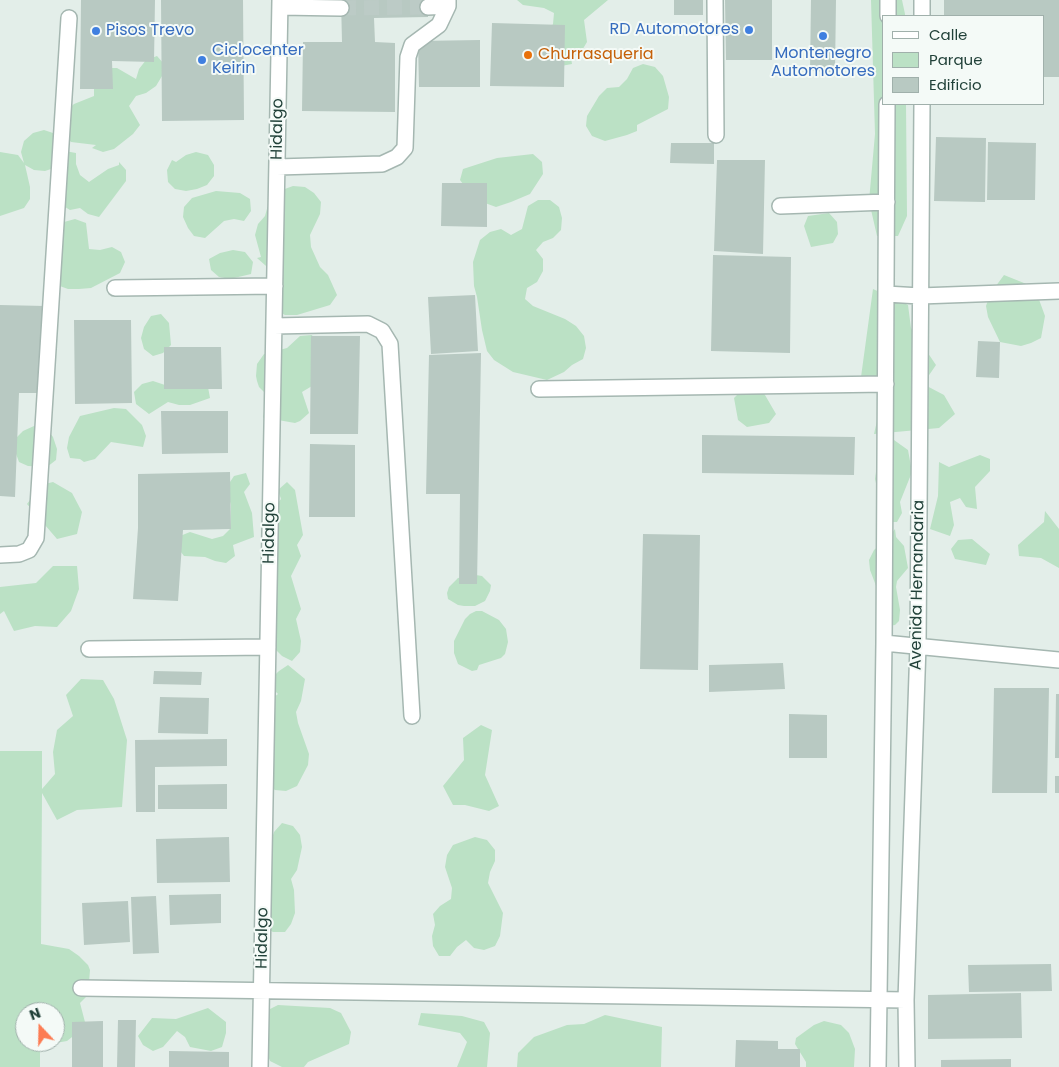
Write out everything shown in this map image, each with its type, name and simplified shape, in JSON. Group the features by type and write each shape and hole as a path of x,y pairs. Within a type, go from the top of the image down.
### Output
{"street":[{"path":"715,0 716,135"},
{"path":"888,0 888,15"},
{"path":"922,0 922,15"},
{"path":"280,3 341,8"},
{"name":"Hidalgo","path":"260,1067 280,3"},
{"path":"428,7 448,3"},
{"path":"277,167 382,164 397,157 405,148 408,57 412,45 438,25 448,3"},
{"path":"0,555 19,554 29,550 36,538 68,18"},
{"name":"Avenida Hernandaria","path":"878,1067 877,999 884,643 888,105"},
{"name":"Avenida Hernandaria","path":"907,1067 906,1000 918,645 922,105"},
{"path":"780,206 887,202"},
{"path":"116,288 275,286"},
{"path":"886,294 920,296 1059,292"},
{"path":"274,326 368,324 382,331 390,344 412,716"},
{"path":"539,390 886,384"},
{"path":"884,643 1059,660"},
{"path":"89,649 268,646"},
{"path":"81,988 906,1000"}],"green space":[{"path":"517,0 608,0 584,20 587,42 581,52 571,58 572,64 561,66 542,44 553,24 554,13 544,8 523,5"},
{"path":"871,0 902,0 905,15 882,15 882,105 906,105 907,216 898,236 877,236 869,201 875,134"},
{"path":"157,56 164,64 162,76 156,86 146,93 136,96 129,106 140,125 133,134 114,149 103,152 92,148 96,145 71,142 63,134 66,111 74,104 94,96 94,85 106,68 117,68 136,79 139,69 146,60"},
{"path":"643,64 655,67 663,76 669,97 668,109 637,125 637,131 627,135 605,141 592,136 586,126 587,116 599,96 607,88 619,87 627,79 633,68"},
{"path":"44,130 56,134 54,168 45,171 34,170 25,165 30,187 30,199 24,208 0,216 0,152 18,155 24,163 21,152 24,141 33,133"},
{"path":"65,151 76,153 76,164 80,175 89,182 108,169 119,165 119,162 126,170 126,181 99,217 88,214 80,208 70,210 60,204"},
{"path":"196,152 208,155 214,165 214,176 207,185 197,189 186,191 175,189 168,182 167,170 172,160 176,162 186,155"},
{"path":"533,154 542,162 543,174 530,194 511,202 496,207 474,199 460,180 463,169 497,158"},
{"path":"293,186 305,187 314,193 321,202 320,214 310,235 311,247 320,267 328,275 337,295 330,305 297,315 285,315 274,309 274,273 257,258 261,257 255,235 258,224 265,216 271,194"},
{"path":"216,191 240,193 250,199 251,211 244,221 234,219 224,221 205,238 194,236 183,217 184,207 192,198"},
{"path":"538,200 550,200 559,207 562,218 561,230 553,238 543,242 536,250 543,259 543,271 537,282 527,288 525,299 533,306 565,319 576,326 584,336 586,348 583,359 564,372 547,380 513,372 494,360 487,351 474,286 473,262 480,240 490,232 501,229 511,235 522,229 528,206"},
{"path":"829,213 837,222 838,234 833,243 811,247 804,226 808,216"},
{"path":"75,219 86,223 89,249 100,250 112,247 121,252 125,262 120,273 91,288 68,289 57,285 54,263 63,242 60,232 64,222"},
{"path":"233,250 245,252 253,262 251,274 230,279 219,277 211,270 209,259 220,253"},
{"path":"1004,275 1029,285 1037,294 1045,316 1041,338 1031,343 1021,346 1000,342 988,317 986,306 990,294"},
{"path":"873,289 908,305 911,328 936,365 923,384 944,395 955,414 939,428 874,434 884,390 861,377"},
{"path":"161,314 169,323 171,345 163,353 153,356 144,349 141,338 144,327 151,316"},
{"path":"312,335 314,340 312,386 302,392 309,413 295,423 278,420 267,423 263,417 267,395 259,387 257,381 257,364 264,354 287,348 300,336"},
{"path":"153,381 165,385 208,387 210,398 190,405 168,402 149,414 136,404 134,392 142,384"},
{"path":"757,387 765,395 776,414 769,423 747,427 738,420 734,398 742,390"},
{"path":"114,408 126,409 142,425 146,436 143,447 111,442 95,459 84,462 80,459 70,458 67,448 69,437 80,416"},
{"path":"34,426 46,428 53,437 57,449 56,460 47,467 28,466 19,462 15,451 14,440 23,431"},
{"path":"894,440 908,450 912,472 900,502 902,513 897,522 885,522 875,479 878,457"},
{"path":"980,455 990,459 990,471 975,487 977,509 966,507 960,498 950,502 954,525 950,536 930,529 938,496 939,462 949,467"},
{"path":"246,473 250,484 244,492 252,513 254,537 233,545 235,556 226,563 205,557 184,556 177,547 180,536 190,532 212,539 223,536 231,528 231,505 228,494 230,482 234,476"},
{"path":"53,482 72,493 82,512 77,534 57,539 27,504 41,485"},
{"path":"287,482 295,490 303,535 297,545 301,556 291,576 301,609 296,619 301,641 300,652 292,661 282,656 274,648 274,508 281,499 278,490"},
{"path":"1045,511 1059,529 1059,568 1041,558 1019,556 1018,545 1044,522"},
{"path":"895,529 896,537 904,546 908,568 897,581 896,587 900,610 899,621 895,625 883,627 878,625 876,619 878,591 870,570 869,560 874,550"},
{"path":"972,539 990,554 986,565 955,559 951,549 958,540"},
{"path":"53,566 77,566 79,589 71,611 57,627 35,626 14,631 4,611 0,614 0,587 36,583"},
{"path":"482,576 491,585 485,601 475,606 464,606 448,599 449,587 458,578"},
{"path":"476,611 482,611 499,620 506,629 508,642 505,654 501,658 479,665 477,670 472,671 458,664 454,653 454,641 465,619"},
{"path":"288,665 305,679 301,701 296,712 309,754 308,765 297,786 286,791 275,790 265,783 258,774 258,763 270,745 269,701 278,694 270,686 262,687"},
{"path":"81,679 103,680 114,699 127,740 122,807 77,810 57,820 42,793 41,944 69,949 88,965 90,970 88,995 80,1003 86,1026 65,1041 65,1002 15,1002 15,1052 40,1052 40,1067 0,1067 0,751 42,751 42,789 55,774 53,752 57,730 73,716 66,695"},
{"path":"481,725 492,730 485,775 499,806 489,811 465,805 453,805 443,786 464,760 463,738"},
{"path":"282,823 293,826 300,835 302,847 297,870 291,879 294,890 295,913 291,924 285,932 273,932 264,927 257,918 255,907 274,832"},
{"path":"475,837 487,840 495,850 495,861 488,883 503,913 500,936 495,946 484,950 474,948 466,940 450,956 439,956 433,946 432,936 435,925 433,914 440,906 451,899 452,888 445,867 447,855 453,845"},
{"path":"278,1005 330,1008 341,1013 351,1032 349,1044 308,1062 304,1067 282,1067 270,1061 258,1031 268,1010"},
{"path":"208,1008 226,1022 226,1033 222,1047 211,1051 190,1047 185,1037 177,1031 163,1047 153,1051 143,1045 138,1036 152,1018 176,1019"},
{"path":"421,1013 462,1016 484,1022 490,1033 487,1067 457,1067 467,1042 460,1033 418,1025"},
{"path":"605,1015 662,1027 661,1067 517,1067 518,1053 534,1037 567,1025 584,1024"},
{"path":"824,1021 841,1025 849,1033 855,1049 854,1067 806,1067 806,1062 795,1044 796,1038 814,1025"}],"building":[{"path":"81,0 155,0 154,62 112,61 113,89 80,89"},
{"name":"Ciclocenter Keirin","path":"161,0 243,0 244,120 162,121"},
{"path":"341,0 428,0 428,17 374,18 375,42 395,43 395,112 302,111 303,42 342,42"},
{"path":"674,0 703,0 703,15 674,15"},
{"name":"RD Automotores","path":"725,0 772,0 772,60 726,60"},
{"name":"Montenegro Automotores","path":"811,0 836,0 835,72 810,71"},
{"path":"944,0 1059,0 1059,77 1044,77 1044,15 944,15"},
{"name":"Churrasqueria","path":"492,23 565,25 564,87 490,86"},
{"path":"480,40 480,87 419,87 418,41"},
{"path":"936,137 986,138 985,202 934,201"},
{"path":"988,142 1036,143 1035,200 987,200"},
{"path":"671,143 714,143 714,164 670,163"},
{"path":"717,160 765,160 763,254 714,251"},
{"path":"442,183 487,183 487,227 441,226"},
{"path":"713,255 791,257 790,353 711,351"},
{"path":"475,295 478,351 431,354 428,297"},
{"path":"0,305 45,306 41,393 19,393 15,497 0,496"},
{"path":"74,320 131,320 132,403 75,404"},
{"path":"311,336 360,336 358,434 310,434"},
{"path":"978,341 1000,342 999,378 976,377"},
{"path":"164,347 221,347 222,389 164,389"},
{"path":"481,353 477,584 459,584 460,494 426,494 429,355"},
{"path":"161,411 228,411 228,453 162,454"},
{"path":"702,435 855,437 854,475 702,473"},
{"path":"310,444 355,445 355,517 309,517"},
{"path":"230,472 231,529 183,530 178,601 133,599 138,528 138,474"},
{"path":"643,534 700,535 698,670 640,669"},
{"path":"783,663 785,689 709,692 709,665"},
{"path":"154,671 202,672 201,685 153,684"},
{"path":"994,688 1049,688 1047,793 992,793"},
{"path":"1056,694 1059,694 1059,758 1055,758"},
{"path":"160,697 209,698 208,734 158,733"},
{"path":"789,714 827,715 827,758 789,758"},
{"path":"227,739 227,766 155,767 155,812 136,812 135,740"},
{"path":"1055,776 1059,776 1059,793 1055,793"},
{"path":"227,784 227,809 158,809 158,785"},
{"path":"229,837 230,882 157,883 156,839"},
{"path":"221,894 221,923 170,925 169,895"},
{"path":"156,896 159,953 133,954 131,897"},
{"path":"128,901 130,942 84,945 82,903"},
{"path":"1051,964 1052,991 969,992 968,965"},
{"path":"1021,993 1022,1038 928,1039 928,995"},
{"path":"118,1020 136,1020 135,1067 117,1067"},
{"path":"103,1021 103,1067 72,1067 72,1022"},
{"path":"736,1040 778,1041 778,1049 800,1049 800,1067 735,1067"},
{"path":"169,1051 229,1052 229,1067 169,1067"},
{"path":"1011,1059 1011,1067 941,1067 941,1060"}],"tunnel":[{"path":"341,8 428,7"}],"place":[{"name":"RD Automotores","path":"749,30"},
{"name":"Pisos Trevo","path":"96,31"},
{"name":"Montenegro Automotores","path":"823,36"},
{"name":"Churrasqueria","path":"528,55"},
{"name":"Ciclocenter Keirin","path":"202,60"}]}
